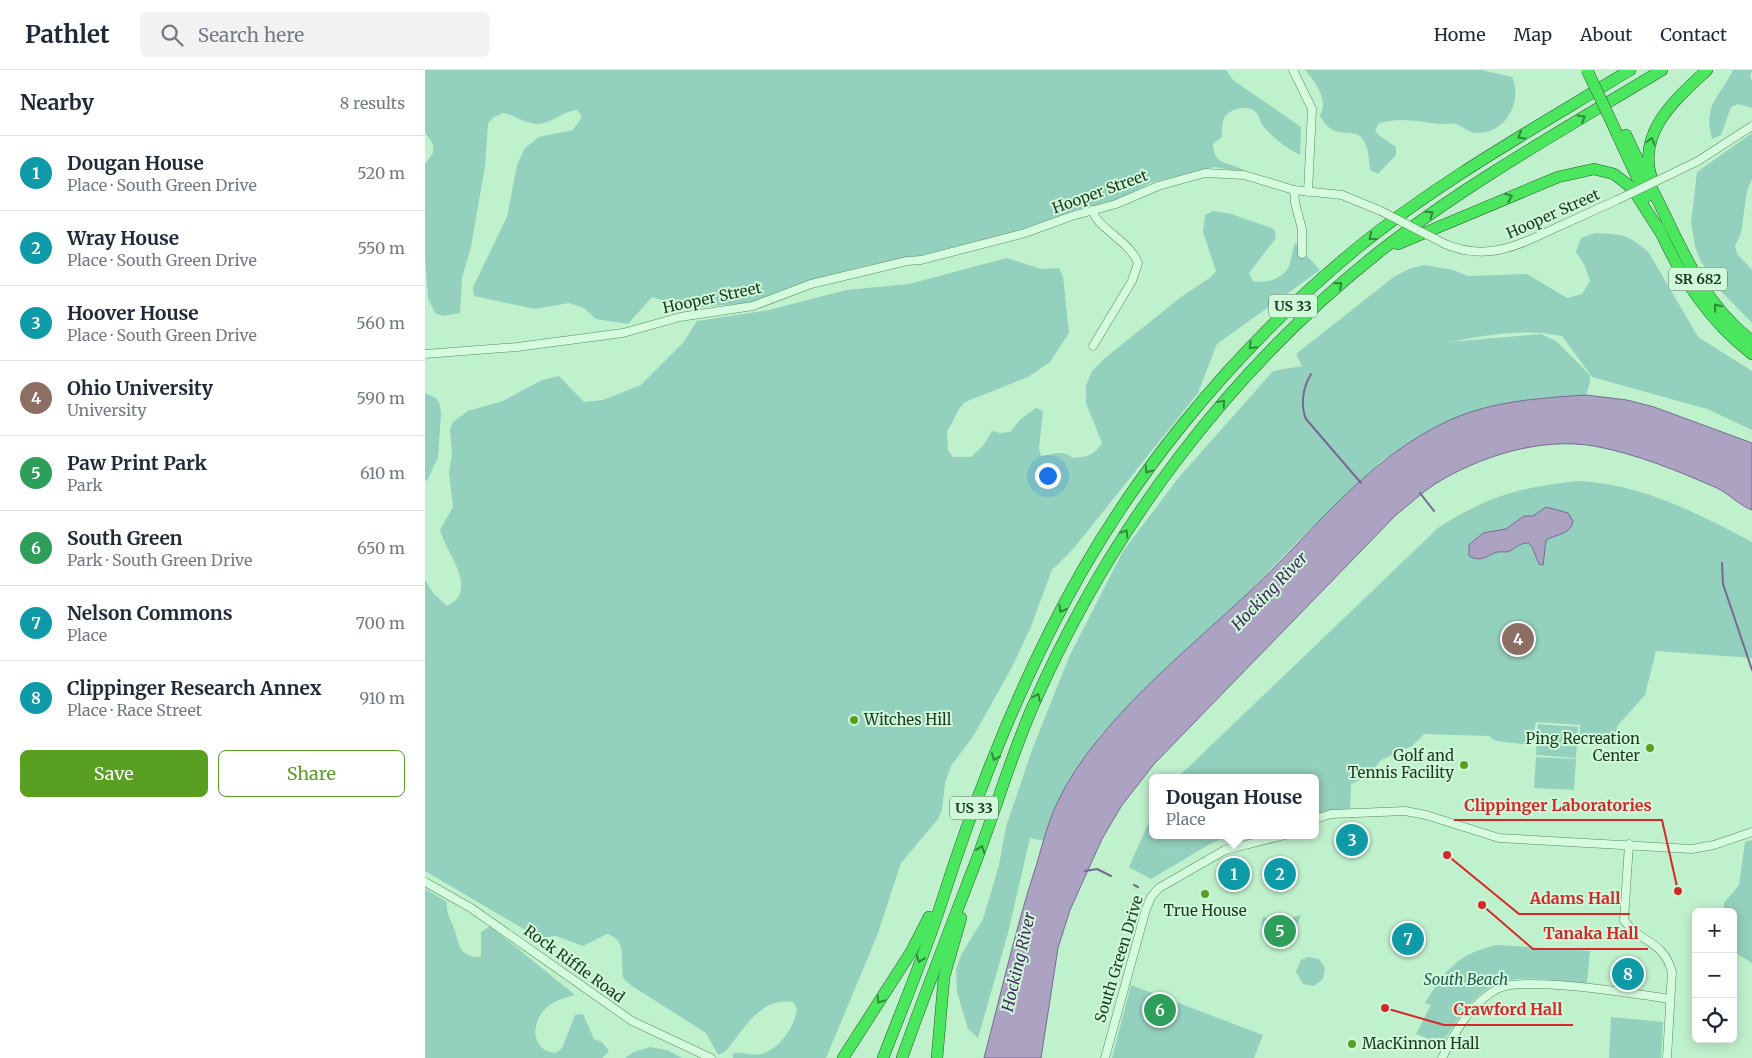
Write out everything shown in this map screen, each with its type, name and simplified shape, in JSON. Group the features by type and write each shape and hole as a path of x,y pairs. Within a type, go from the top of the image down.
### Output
{"highway":[{"path":"1587,70 1660,205"},
{"path":"1595,70 1661,233"},
{"path":"1617,78 1626,70"},
{"name":"US 33","path":"883,1058 947,882 1018,698 1049,631 1124,504 1198,404 1270,327 1327,274 1382,229 1458,174 1630,70"},
{"name":"US 33","path":"902,1058 962,893 974,867 1036,700 1090,592 1136,516 1205,424 1251,370 1303,318 1377,254 1426,216 1478,181 1662,70"},
{"path":"1660,205 1649,167 1651,139 1668,109 1707,70"},
{"path":"1377,254 1463,215 1558,177 1584,170 1604,170 1624,180 1638,195 1661,233"},
{"name":"SR 682","path":"1660,205 1703,288 1728,320 1752,341"},
{"name":"SR 682","path":"1661,233 1682,274 1706,311 1727,333 1752,354"},
{"path":"937,1058 944,977 969,895 974,867"},
{"path":"843,1058 911,952 947,882"}],"street":[{"path":"1293,70 1312,109 1308,192"},
{"name":"Hooper Street","path":"425,354 517,347 623,333 680,317 737,309 811,284 1025,234 1115,204 1158,186 1205,173 1244,175 1294,190 1343,195 1381,211 1445,244 1479,253 1504,250 1617,200 1698,161 1752,126"},
{"path":"1294,190 1295,203 1302,229 1302,254"},
{"path":"1093,210 1093,216 1131,249 1138,263 1131,280 1093,346"},
{"path":"1319,818 1331,814 1405,811 1426,815 1499,838 1692,849 1708,847 1752,832"},
{"path":"1728,840 1737,833 1752,827"},
{"name":"South Green Drive","path":"1105,1058 1145,909 1154,892 1235,845 1265,839"},
{"path":"1629,844 1623,916 1631,928 1659,947 1667,958 1672,972 1667,1058"},
{"name":"Rock Riffle Road","path":"425,882 471,908 632,1021 711,1058"},
{"path":"1442,1058 1460,1025 1477,1005 1490,994 1508,985 1524,983 1670,999"}],"green space":[{"path":"425,70 1226,70 1233,80 1301,127 1300,155 1271,135 1263,126 1257,113 1253,110 1240,108 1231,111 1225,117 1222,137 1213,144 1214,152 1220,160 1246,172 1214,167 1150,183 1113,202 1075,210 997,238 869,265 819,278 749,303 688,308 652,297 628,324 596,319 584,308 569,303 535,309 474,296 473,287 507,217 517,165 525,148 539,137 573,130 582,117 577,110 537,124 529,123 503,113 494,117 488,123 485,166 471,247 462,278 460,313 443,316 435,313 428,298 425,256 425,164 433,153 433,144 425,132"},
{"path":"1305,70 1481,70 1512,77 1515,86 1514,105 1505,121 1498,127 1479,133 1455,124 1409,120 1379,123 1375,131 1396,147 1396,155 1378,174 1370,170 1368,151 1364,140 1358,135 1336,131 1328,126 1320,116 1323,104 1322,98 1317,86"},
{"path":"1733,70 1752,70 1750,77 1752,81 1752,108 1738,104 1731,107 1721,135 1712,139 1710,127 1711,109"},
{"path":"1752,133 1752,179 1747,191 1741,233 1735,246 1737,254 1752,270 1752,323 1719,289 1700,260 1695,246 1691,222 1697,172"},
{"path":"1213,211 1231,214 1274,229 1276,238 1249,273 1253,281 1269,281 1283,274 1289,266 1295,243 1320,270 1217,344 1198,393 1074,548 1052,570 1030,629 1011,669 974,735 951,766 945,783 942,810 938,819 901,863 877,936 826,1058 733,1058 733,1053 754,1055 768,1052 774,1048 785,1036 796,1016 797,1009 793,1002 771,1004 762,1010 746,1025 726,1051 718,1055 706,1033 632,986 623,978 621,946 614,937 607,934 583,946 556,936 539,938 425,871 425,580 433,593 447,606 456,599 461,591 458,571 440,530 453,507 449,473 452,454 450,430 453,422 468,411 503,401 542,380 559,376 584,402 603,400 641,385 683,343 697,321 769,310 846,290 909,284 1007,258 1041,269 1059,268 1063,276 1069,333 1050,362 1028,377 965,402 959,409 947,432 948,450 953,457 971,457 983,446 992,431 1000,433 1010,432 1021,419 1036,408 1043,411 1039,448 1041,456 1061,453 1073,458 1086,456 1093,453 1102,443 1086,403 1086,386 1092,371 1105,358 1181,297 1211,277 1216,271 1203,232 1205,215"},
{"path":"1595,233 1630,238 1649,253 1698,337 1752,371 1752,430 1707,409 1592,377 1562,336 1548,334 1519,333 1491,335 1449,342 1541,334 1556,341 1590,375 1590,383 1586,395 1538,398 1450,420 1415,439 1382,461 1298,541 1247,594 1176,659 1100,736 1059,799 1044,841 1030,838 1008,933 978,1038 968,1029 957,992 956,970 961,955 983,919 999,865 1006,827 1032,750 1069,657 1123,551 1180,476 1273,371 1302,366 1296,354 1395,276 1409,269 1424,265 1453,270 1468,276 1527,274 1567,298 1582,294 1590,281 1585,266 1576,252 1581,238"},
{"path":"425,393 436,398 440,405 441,414 438,457 427,481 425,480"},
{"path":"1579,481 1602,483 1647,494 1690,511 1752,542 1752,658 1656,651 1645,695 1618,725 1614,738 1580,735 1580,725 1536,722 1531,745 1496,741 1489,736 1424,734 1412,746 1381,760 1369,776 1351,784 1350,810 1319,814 1319,774 1181,774 1438,528 1472,508 1505,495 1559,483"},
{"path":"1538,724 1578,727 1576,758 1536,755"},
{"path":"1536,757 1576,759 1574,790 1534,788"},
{"path":"1149,822 1149,839 1222,839 1210,844 1151,879 1129,867"},
{"path":"1752,840 1752,963 1737,954 1737,908 1724,908 1724,903 1739,885 1745,842"},
{"path":"425,889 447,902 447,910 459,945 468,955 481,957 481,932 490,926 575,995 552,1003 541,1014 537,1021 536,1036 542,1047 556,1053 562,1048 575,1015 583,1014 594,1039 602,1042 609,1051 602,1058 425,1058"},
{"path":"1301,915 1290,944 1278,947 1267,939 1262,926 1263,917 1282,920"},
{"name":"South Beach","path":"1497,945 1590,951 1587,984 1536,979 1517,979 1501,982 1486,989 1473,1001 1458,1019 1442,1044 1416,1034 1431,1005 1425,1003 1446,972 1462,958"},
{"path":"1308,957 1319,959 1325,968 1323,979 1314,986 1303,984 1296,972 1301,960"},
{"path":"1131,985 1263,1035 1254,1058 1112,1058"},
{"path":"1611,1017 1663,1022 1661,1058 1609,1058"},
{"path":"650,1047 667,1050 682,1058 625,1058 634,1052"}],"water":[{"name":"Hocking River","path":"1586,395 1627,400 1654,407 1752,443 1752,510 1717,488 1687,475 1610,449 1574,444 1532,447 1491,457 1453,474 1430,488 1396,515 1155,763 1122,805 1102,839 1070,910 1058,948 1041,1058 984,1058 1022,911 1052,814 1075,771 1119,716 1170,665 1270,572 1341,499 1392,455 1420,436 1450,420 1483,408 1534,399"},
{"path":"1546,507 1568,513 1573,521 1572,526 1566,532 1546,540 1543,565 1539,564 1532,547 1528,543 1521,544 1509,552 1495,553 1482,559 1469,556 1469,545 1483,533 1506,529 1524,516 1533,516"}],"waterway":[{"path":"1311,374 1303,396 1303,408 1306,419 1361,483"},
{"path":"1420,493 1434,511"},
{"path":"1722,563 1723,584 1752,670"},
{"path":"1085,871 1097,869 1111,876"},
{"path":"1134,885 1138,887"}],"place":[{"name":"Ohio University","path":"1518,639"},
{"name":"Witches Hill","path":"854,720"},
{"name":"Ping Recreation Center","path":"1650,748"},
{"name":"Golf and Tennis Facility","path":"1464,765"},
{"name":"Hoover House","path":"1352,840"},
{"name":"Adams Hall","path":"1447,855"},
{"name":"Dougan House","path":"1234,874"},
{"name":"Wray House","path":"1280,874"},
{"name":"Clippinger Laboratories","path":"1678,891"},
{"name":"True House","path":"1205,894"},
{"name":"Tanaka Hall","path":"1482,905"},
{"name":"Paw Print Park","path":"1280,931"},
{"name":"Nelson Commons","path":"1408,939"},
{"name":"Clippinger Research Annex","path":"1628,974"},
{"name":"Crawford Hall","path":"1385,1008"},
{"name":"South Green","path":"1160,1010"},
{"name":"MacKinnon Hall","path":"1352,1044"}]}
